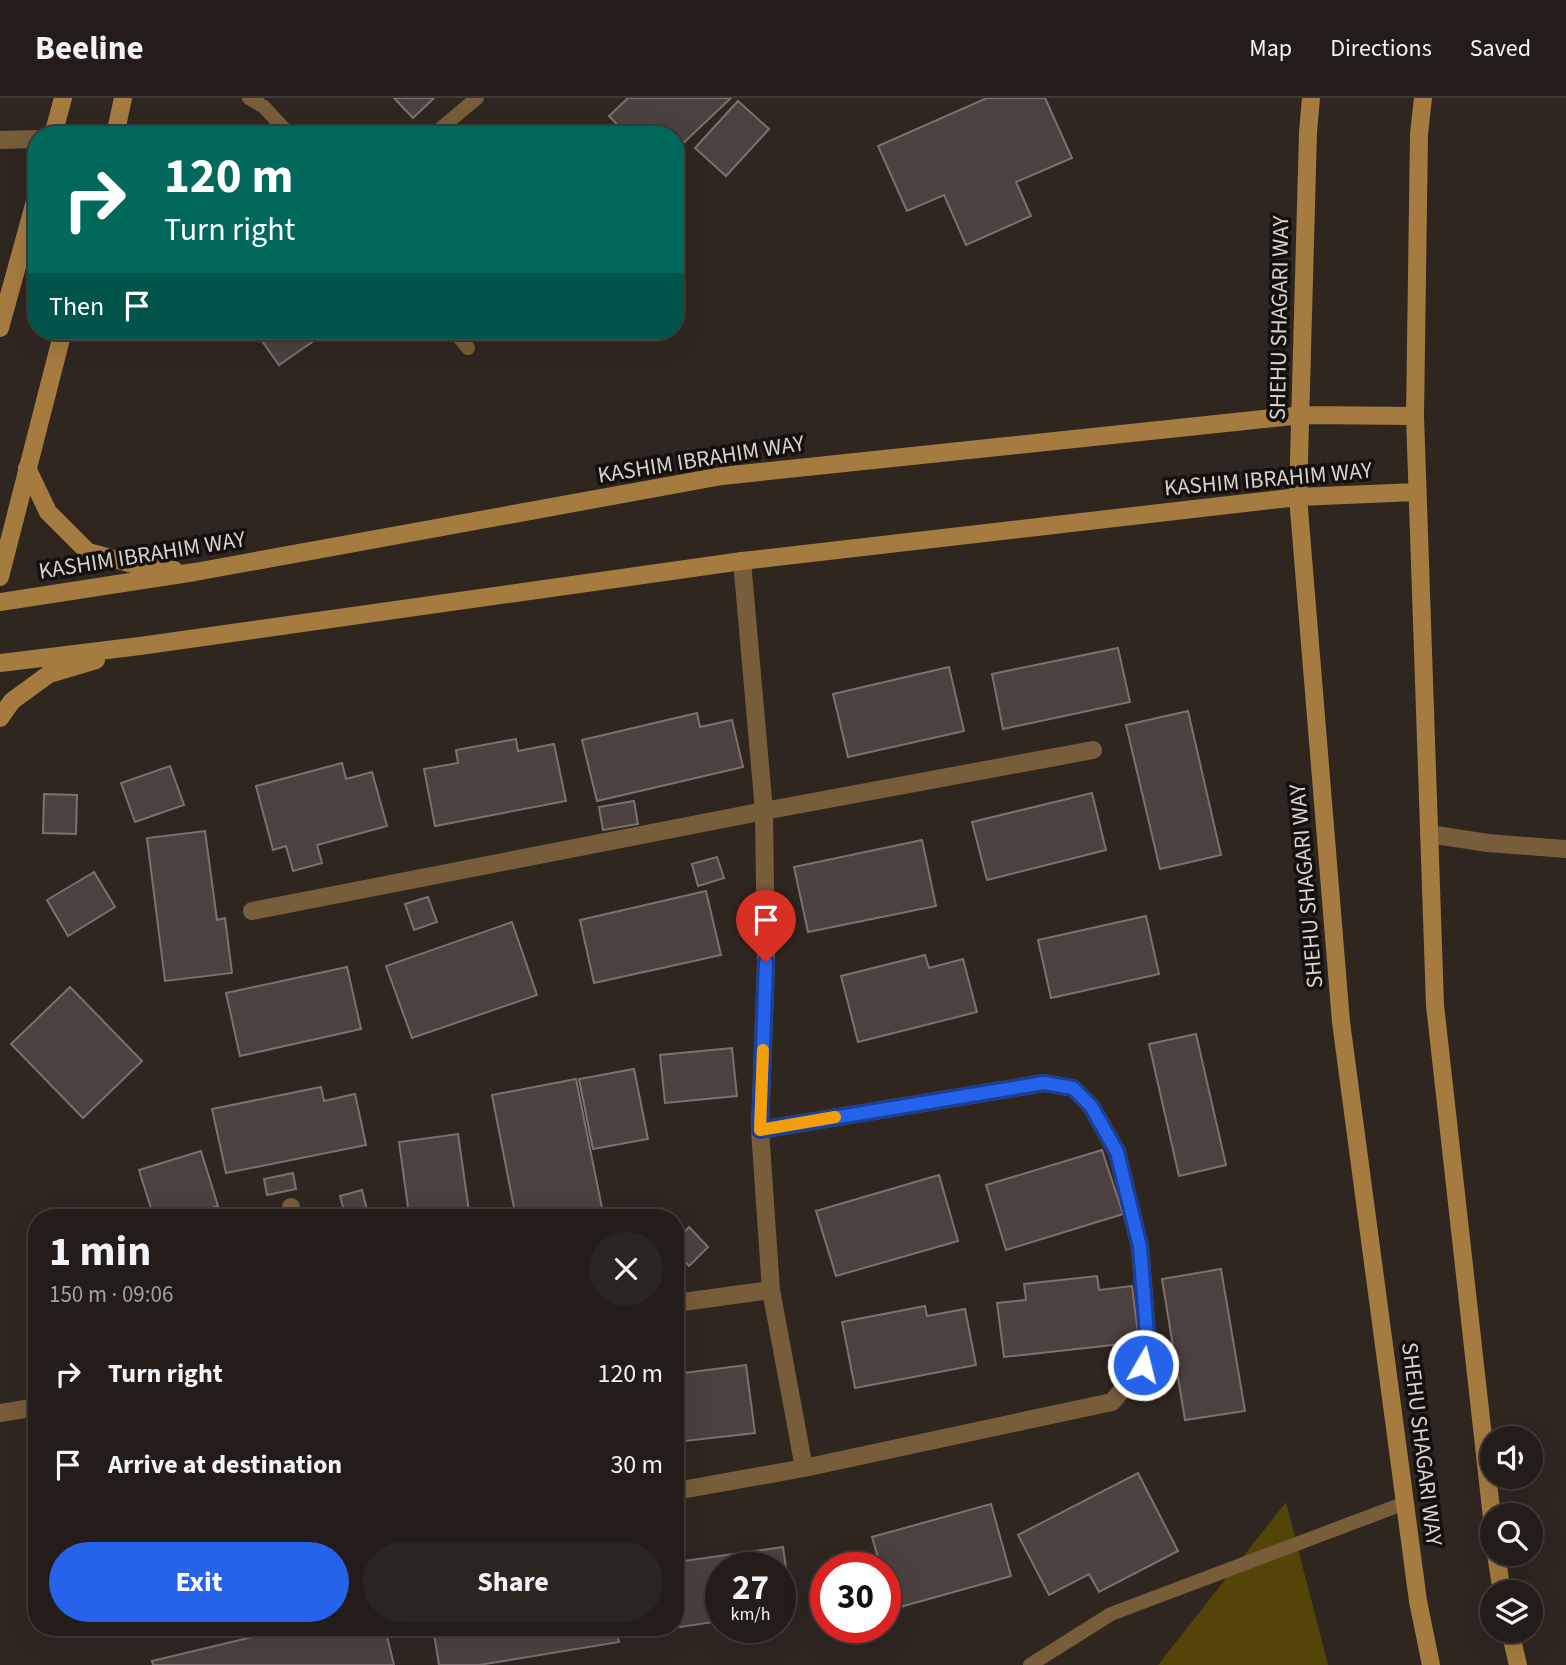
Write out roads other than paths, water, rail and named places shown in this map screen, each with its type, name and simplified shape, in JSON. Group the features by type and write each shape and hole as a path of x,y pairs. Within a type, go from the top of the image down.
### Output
{"main road":[{"path":"55,126 63,98"},
{"path":"117,126 123,98"},
{"name":"SHEHU SHAGARI WAY","path":"1311,98 1298,497 1341,1022 1418,1601 1431,1665"},
{"path":"1423,98 1419,134 1416,492 1435,1005 1490,1503"},
{"path":"0,328 28,227"},
{"path":"0,577 62,340"},
{"name":"KASHIM IBRAHIM WAY","path":"0,602 195,572 722,476 1302,415 1415,416"},
{"path":"27,468 48,512 88,552 144,567 195,572"},
{"name":"KASHIM IBRAHIM WAY","path":"0,663 141,646 742,561 1298,497 1416,492"},
{"path":"0,718 12,701 49,674 141,646"},
{"path":"1513,1643 1518,1665"}],"street":[{"path":"0,140 28,139"},
{"path":"742,561 764,811 766,962 760,1130 771,1290 804,1468"},
{"path":"252,911 1093,750"},
{"path":"1429,834 1488,843 1566,849"},
{"path":"684,1490 804,1468 1112,1402 1143,1365 1148,1346 1140,1247 1117,1152 1091,1106 1073,1088 1044,1083 760,1130"},
{"path":"684,1302 771,1290"},
{"path":"0,1413 28,1408"}],"lane":[{"path":"249,98 264,107 282,126"},
{"path":"444,126 477,98"},
{"path":"461,340 468,348"},
{"path":"1030,1665 1111,1614 1405,1503"}]}
